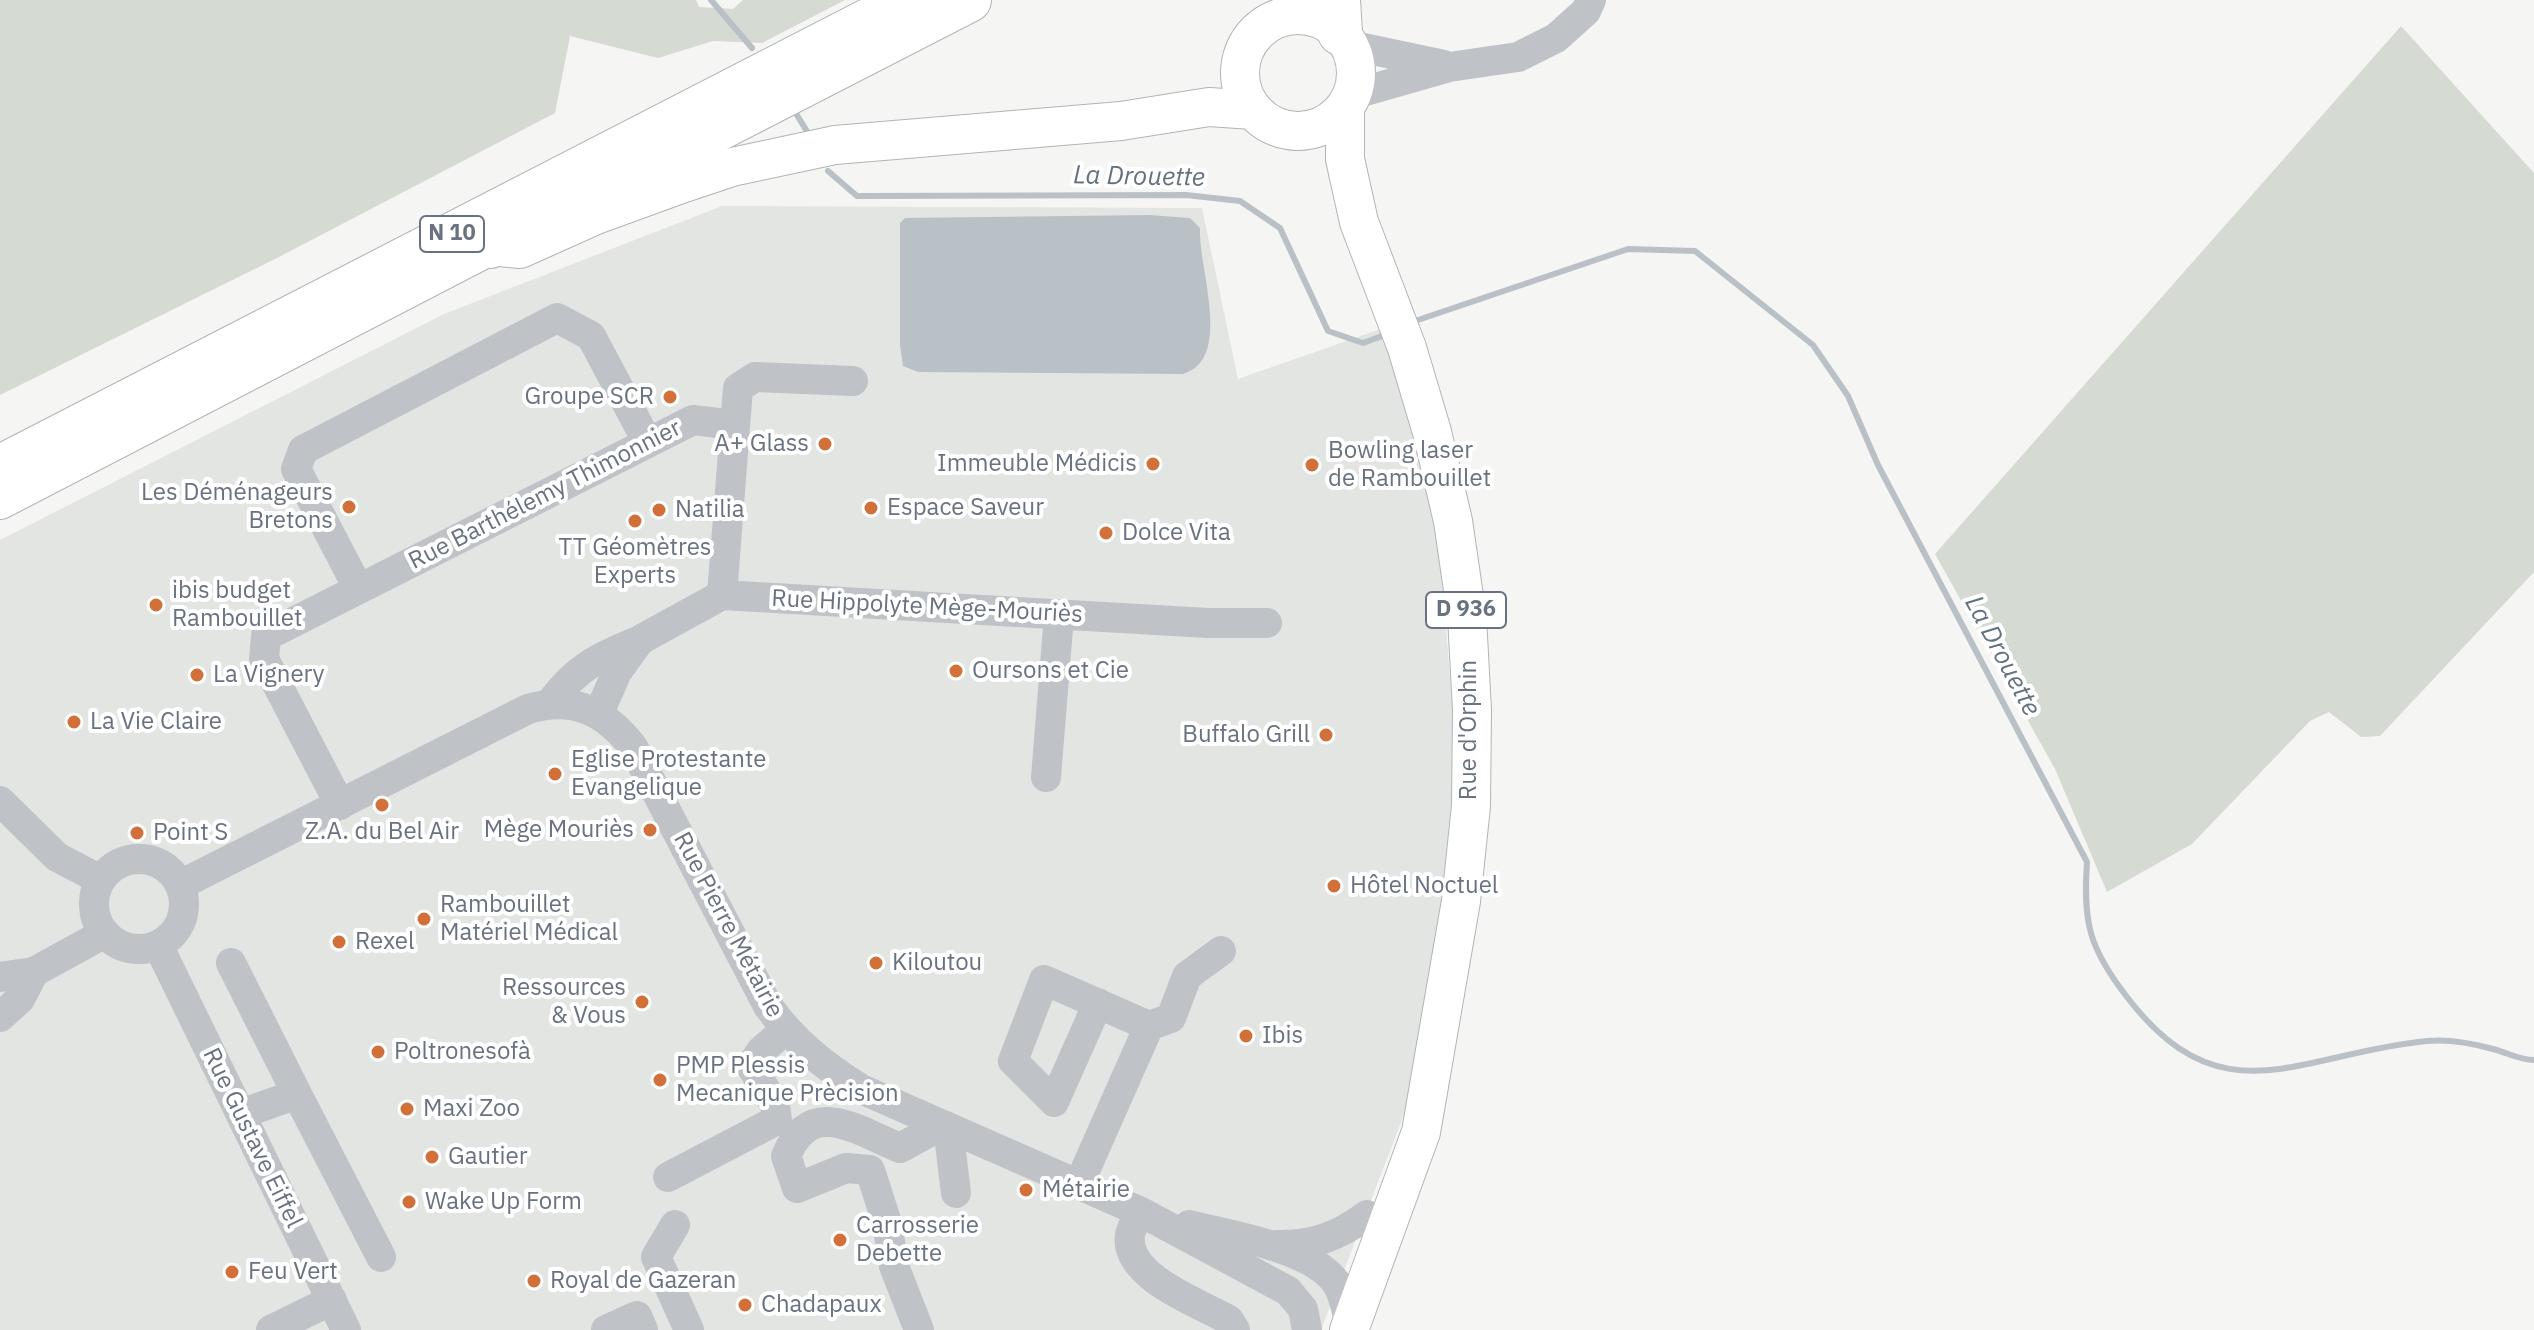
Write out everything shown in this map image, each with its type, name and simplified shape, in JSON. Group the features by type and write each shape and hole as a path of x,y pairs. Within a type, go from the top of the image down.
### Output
{"highway":[{"name":"N 10","path":"490,246 969,0"}],"main road":[{"name":"N 10","path":"0,464 902,0"},
{"path":"1249,18 1267,23 1321,19 1356,72 1348,101 1325,124 1306,130 1286,130 1268,122 1253,110 1240,77 1249,18"},
{"name":"Rue d'Orphin","path":"1340,1329 1421,1132 1461,901 1471,806 1472,710 1467,617 1453,521 1432,432 1407,348 1359,222 1345,159 1348,101"},
{"path":"490,246 520,249 596,215 732,167 835,145 1121,121 1209,107 1253,110"},
{"name":"Rue d'Orphin","path":"1286,130 1321,159 1359,222"},
{"name":"N 10","path":"0,500 490,246"},
{"name":"Rue d'Orphin","path":"1340,1329 1338,1285 1367,1215 1441,1011"}],"street":[{"path":"1348,101 1449,67 1518,57 1556,38 1586,11 1591,0"},
{"path":"1321,19 1449,67"},
{"path":"358,588 296,469 303,450 557,318 591,336 648,443"},
{"path":"550,703 570,676 595,658 640,640 722,595 738,388 755,377 853,381"},
{"name":"Rue Barthélemy Thimonnier","path":"340,805 264,659 266,636 693,420 735,425"},
{"name":"Rue Hippolyte Mège-Mouriès","path":"722,595 1225,624 1267,623"},
{"path":"1046,777 1059,615"},
{"path":"599,713 617,672 640,640"},
{"name":"Rue Pierre Métairie","path":"180,885 528,709 550,703 578,704 599,713 618,728 633,747 768,1006 785,1030 822,1065 861,1089 1141,1212 1288,1291 1303,1309 1307,1330"},
{"path":"0,801 57,857 101,880"},
{"path":"148,859 171,871 180,885 185,906 183,918 176,932 158,945 141,950 126,948 105,933 94,907 101,880 121,862 148,859"},
{"path":"0,977 34,972 105,933"},
{"name":"Rue Gustave Eiffel","path":"158,945 346,1330"},
{"path":"1098,1003 1149,1026 1171,1018 1187,976 1221,951"},
{"path":"231,963 381,1257"},
{"path":"0,1017 20,999 34,972"},
{"path":"1079,1184 1149,1026"},
{"path":"668,1177 777,1120 775,1105 751,1066 761,1051 785,1030"},
{"path":"241,1114 297,1094"},
{"path":"919,1330 894,1266 887,1223 870,1170 846,1168 797,1188 786,1156 796,1133 817,1122 838,1123 900,1148 945,1126 956,1193"},
{"path":"1141,1212 1129,1233 1130,1247 1144,1273 1229,1320 1235,1330"},
{"name":"Rue Pierre Métairie","path":"1141,1212 1266,1245 1319,1265 1338,1285"},
{"name":"Rue Pierre Métairie","path":"1266,1245 1302,1246 1341,1234 1367,1215"},
{"path":"675,1225 656,1257 689,1330"},
{"path":"271,1330 332,1300"},
{"path":"606,1330 637,1316 643,1330"}],"shaded area":[{"path":"0,0 696,0 699,7 733,9 743,0 845,0 762,43 713,41 658,58 570,36 555,113 277,258 0,395"},
{"path":"2401,26 2534,173 2534,572 2380,736 2361,737 2329,712 2310,721 2192,844 2107,892 2055,769 1935,554"},
{"path":"722,206 1202,208 1238,379 1386,327 1438,530 1453,714 1451,809 1436,954 1405,1112 1321,1330 0,1330 0,540 444,314"},
{"path":"1150,215 1190,218 1200,228 1210,332 1207,350 1198,365 1183,374 918,372 903,366 900,345 900,223 905,218"}],"waterway":[{"name":"La Drouette","path":"711,0 752,48"},
{"name":"La Drouette","path":"792,107 808,133"},
{"name":"La Drouette","path":"828,171 857,196 1186,195 1240,201 1280,228 1328,331 1363,343 1382,336"},
{"name":"La Drouette","path":"1415,321 1628,249 1695,251 1813,345 1848,396 1878,465 2087,862 2088,919 2104,964 2127,997 2162,1035 2197,1058 2231,1069 2265,1070 2302,1065 2427,1041 2469,1043 2534,1060"}],"place":[{"name":"Groupe SCR","path":"670,397"},
{"name":"A+ Glass","path":"825,444"},
{"name":"Immeuble Médicis","path":"1153,464"},
{"name":"Bowling laser de Rambouillet","path":"1312,465"},
{"name":"Les Déménageurs Bretons","path":"349,507"},
{"name":"Espace Saveur","path":"871,508"},
{"name":"Natilia","path":"659,510"},
{"name":"TT Géomètres Experts","path":"635,521"},
{"name":"Dolce Vita","path":"1106,533"},
{"name":"ibis budget Rambouillet","path":"156,605"},
{"name":"Oursons et Cie","path":"956,671"},
{"name":"La Vignery","path":"197,675"},
{"name":"La Vie Claire","path":"74,722"},
{"name":"Buffalo Grill","path":"1326,735"},
{"name":"Eglise Protestante Evangelique","path":"555,774"},
{"name":"Z.A. du Bel Air","path":"382,805"},
{"name":"Mège Mouriès","path":"650,830"},
{"name":"Point S","path":"137,833"},
{"name":"Hôtel Noctuel","path":"1334,886"},
{"name":"Rambouillet Matériel Médical","path":"424,919"},
{"name":"Rexel","path":"339,942"},
{"name":"Kiloutou","path":"876,963"},
{"name":"Ressources & Vous","path":"642,1002"},
{"name":"Ibis","path":"1246,1036"},
{"name":"Poltronesofà","path":"378,1052"},
{"name":"PMP Plessis Mecanique Prècision","path":"660,1080"},
{"name":"Maxi Zoo","path":"407,1109"},
{"name":"Gautier","path":"432,1157"},
{"name":"Métairie","path":"1026,1190"},
{"name":"Wake Up Form","path":"409,1202"},
{"name":"Carrosserie Debette","path":"840,1240"},
{"name":"Feu Vert","path":"232,1272"},
{"name":"Royal de Gazeran","path":"534,1281"},
{"name":"Chadapaux","path":"745,1305"}]}
